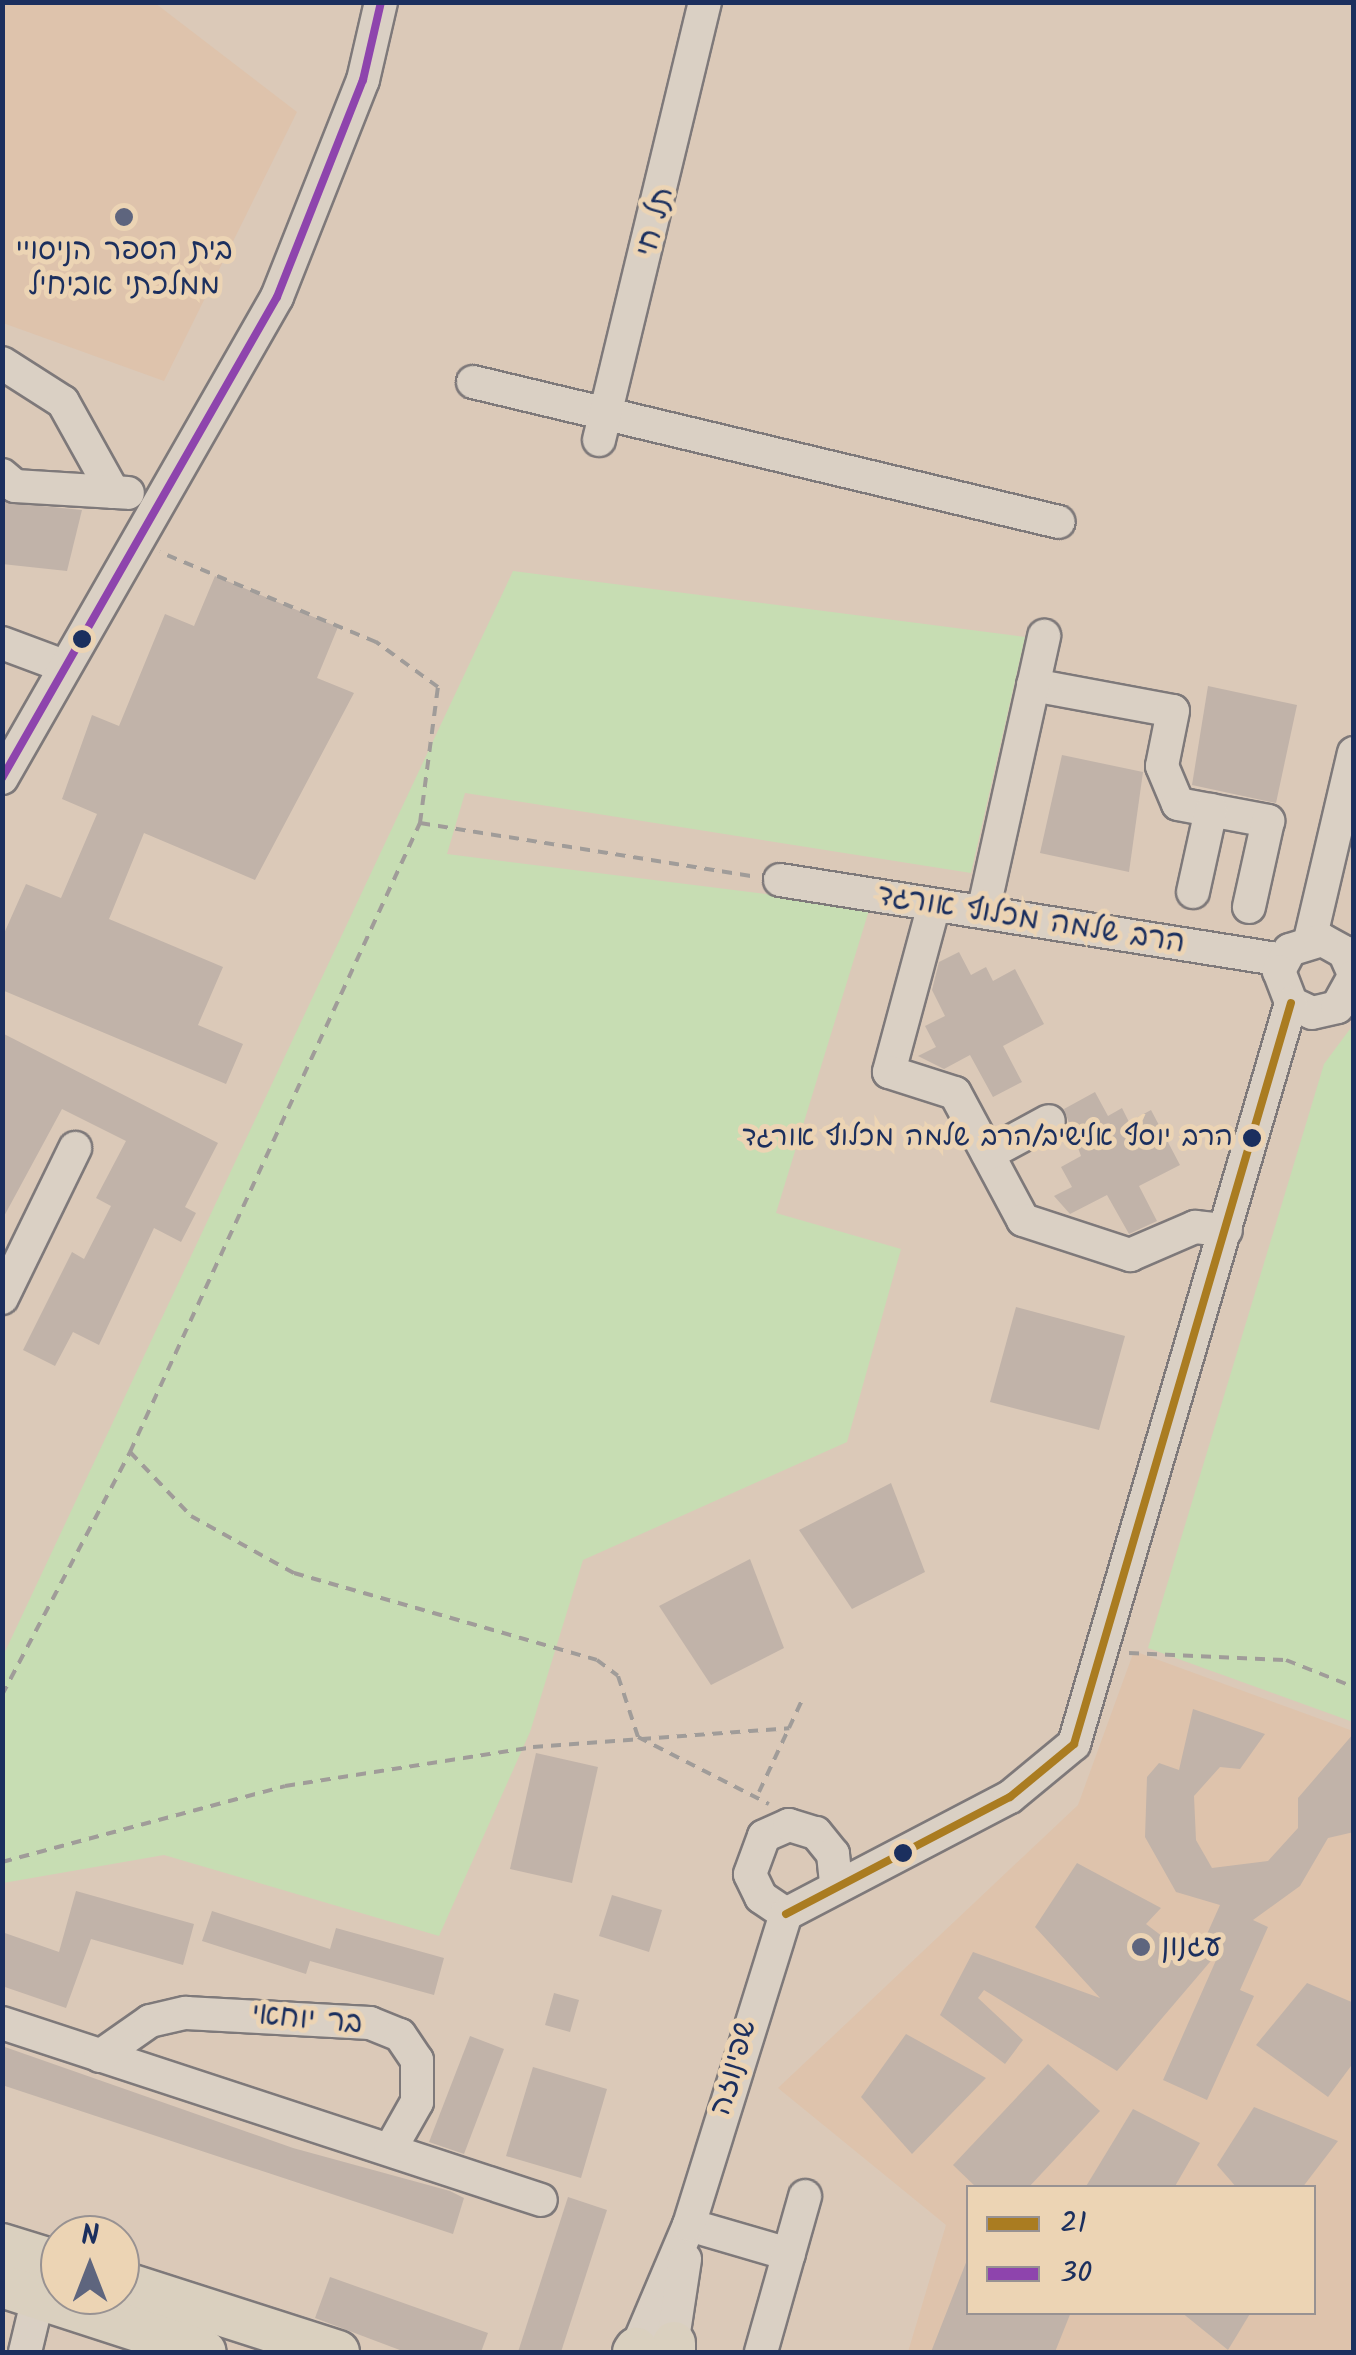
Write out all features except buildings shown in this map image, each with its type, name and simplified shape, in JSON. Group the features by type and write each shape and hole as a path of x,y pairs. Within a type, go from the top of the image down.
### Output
{"main road":[{"path":"2,2244 34,2282 205,2352"},
{"path":"140,2288 338,2352"}],"street":[{"path":"2,778 61,665 277,297 363,80 382,2"},
{"name":"תל חי","path":"602,427 706,2"},
{"path":"2,363 63,402 113,492"},
{"path":"473,382 602,427 1060,522"},
{"path":"2,475 16,486 160,494"},
{"path":"982,912 1044,636"},
{"path":"2,644 61,665"},
{"path":"1033,685 1173,711 1162,766 1178,804 1268,821 1249,907"},
{"path":"836,1882 826,1842 789,1825 764,1836 750,1874 761,1897 786,1914 836,1882 1010,1797 1074,1744 1105,1652 1290,1003 1280,983 1283,960 1310,940 1354,753"},
{"path":"1193,892 1211,810"},
{"name":"הרב שלמה מכלוף אורגד","path":"780,880 1283,960"},
{"path":"934,905 889,1072 955,1093 1024,1220 1130,1255 1195,1227 1226,1230"},
{"path":"1290,1003 1325,1012 1346,999 1354,975 1334,944 1310,940"},
{"path":"988,1154 1049,1121"},
{"path":"2,1298 75,1148"},
{"name":"שפינוזה","path":"654,2350 786,1914"},
{"name":"בר יוחאי","path":"100,2056 137,2028 186,2012 370,2023 400,2035 417,2060 417,2102 391,2148"},
{"path":"2,2023 541,2200"},
{"path":"761,2352 805,2196"},
{"path":"689,2225 789,2254"},
{"path":"26,2352 34,2282"}],"path":[{"path":"2,1695 130,1452 420,823 438,687 376,642 133,540"},
{"path":"420,823 780,880"},
{"path":"130,1452 191,1516 294,1573 597,1660 618,1676 638,1737 759,1793 789,1825"},
{"path":"1105,1652 1286,1660 1354,1688"},
{"path":"759,1793 803,1698"},
{"path":"2,1862 285,1786 638,1737 789,1728"}],"shaded area":[{"name":"בית הספר הניסויי ממלכתי אביחיל","path":"3,2 155,3 297,112 164,381 3,323"},
{"name":"עגנון","path":"1134,1651 1353,1731 1353,2352 908,2352 946,2225 778,2088 1078,1805"}],"green space":[{"path":"513,571 1025,637 971,873 465,793 447,854 870,907 776,1213 901,1249 847,1442 583,1560 530,1732 439,1936 164,1855 3,1883 3,1656"},
{"path":"1353,1025 1353,1722 1148,1648 1324,1064"}],"transit line":[{"name":"30","path":"2,778 277,297 363,80 381,2"},
{"name":"21","path":"786,1914 1010,1797 1074,1744 1291,1003"}],"place":[{"name":"בית הספר הניסויי ממלכתי אביחיל","path":"124,217"},
{"name":"הרב יוסף אלישיב/הרב שלמה מכלוף אורגד","path":"1252,1138"},
{"name":"עגנון","path":"1141,1947"}]}
